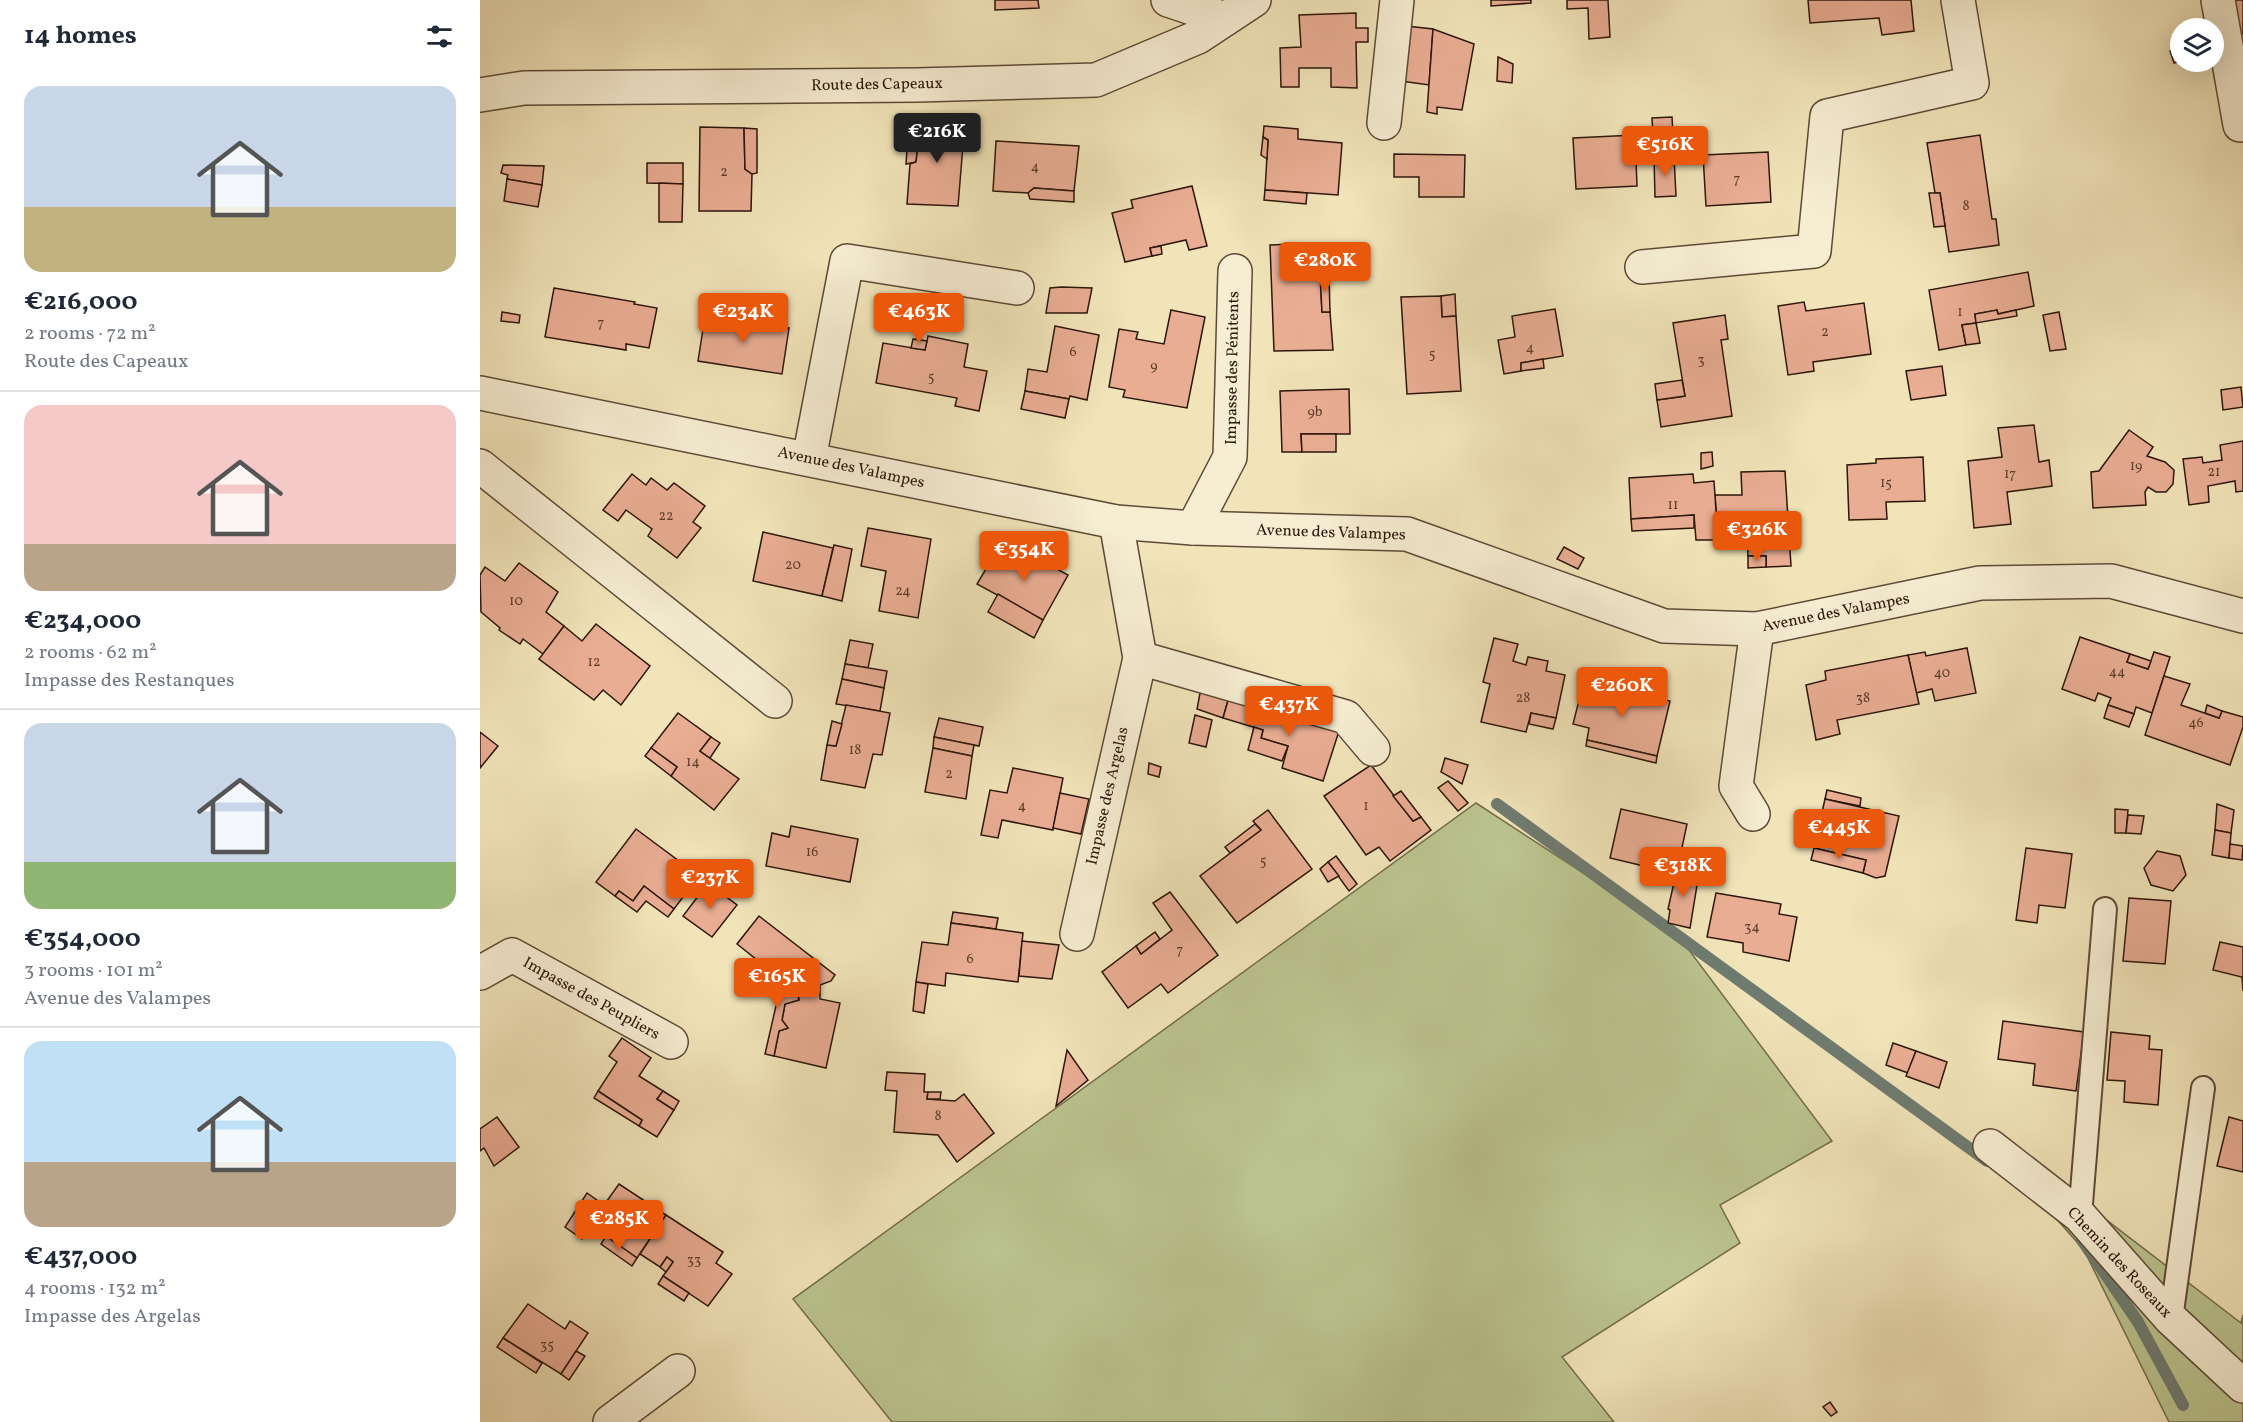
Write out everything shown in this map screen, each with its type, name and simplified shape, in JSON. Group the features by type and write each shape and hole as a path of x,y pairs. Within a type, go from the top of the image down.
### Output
{"street":[{"path":"1168,0 1225,19"},
{"name":"Route des Capeaux","path":"480,95 524,88 917,85 1096,80 1198,37 1254,0"},
{"path":"1384,123 1396,0"},
{"path":"1642,267 1814,250 1827,116 1972,84 1958,0"},
{"path":"2218,0 2240,125"},
{"path":"809,459 847,261 1017,288"},
{"name":"Impasse des Pénitents","path":"1193,528 1230,458 1235,271"},
{"name":"Avenue des Valampes","path":"480,393 1116,522 1193,528 1407,534 1664,626 1757,629 1980,583 2111,582 2243,616"},
{"path":"480,466 775,701"},
{"name":"Impasse des Argelas","path":"1077,934 1140,658 1116,522"},
{"path":"1753,814 1736,786 1757,629"},
{"path":"1140,658 1346,717 1373,749"},
{"name":"Impasse des Peupliers","path":"480,973 512,956 671,1042"},
{"name":"Chemin des Roseaux","path":"1990,1146 2079,1216 2171,1318 2243,1386"},
{"path":"610,1422 678,1371"}],"lane":[{"path":"2079,1216 2105,909"},
{"path":"2171,1318 2203,1089"}],"green space":[{"path":"1476,803 1677,934 1832,1141 1720,1205 1740,1243 1562,1357 1614,1422 892,1422 793,1299"},
{"path":"1989,1130 2241,1323 2243,1315 2243,1422 2169,1422 2084,1250 2053,1215"}],"building":[{"path":"995,0 1038,0 1039,8 995,10"},
{"path":"1491,0 1531,0 1531,3 1491,6"},
{"path":"1567,0 1608,0 1610,37 1589,39 1588,8 1567,9"},
{"path":"1808,0 1911,0 1914,31 1882,35 1879,18 1810,23"},
{"path":"2232,0 2243,0 2243,34 2234,31"},
{"path":"1356,13 1356,28 1368,28 1368,42 1356,42 1357,88 1331,87 1331,68 1299,68 1299,87 1281,87 1280,48 1301,47 1299,15"},
{"path":"1397,25 1433,29 1429,85 1394,80"},
{"path":"1433,29 1474,44 1462,110 1437,107 1437,114 1427,112"},
{"path":"1498,57 1513,64 1512,83 1497,81"},
{"path":"1672,117 1673,134 1653,135 1652,118"},
{"path":"909,119 921,120 916,162 906,164"},
{"path":"921,120 965,121 958,206 907,204 910,164 916,162"},
{"path":"1264,126 1298,129 1298,139 1342,143 1338,195 1265,190 1268,140 1263,137"},
{"path":"700,127 744,128 745,169 752,174 751,211 699,211"},
{"path":"744,128 757,129 757,173 752,174 745,169"},
{"path":"1635,135 1637,186 1576,189 1573,138"},
{"path":"1980,135 1992,219 1996,219 1999,245 1949,252 1940,193 1935,193 1927,143"},
{"path":"1263,137 1268,140 1267,159 1261,155"},
{"path":"996,141 1079,146 1074,191 1034,188 1028,193 993,191"},
{"path":"1768,152 1771,202 1706,206 1703,155"},
{"path":"1394,154 1465,155 1464,197 1419,197 1419,177 1394,177"},
{"path":"1674,156 1676,196 1655,197 1654,157"},
{"path":"647,163 683,163 683,184 647,183"},
{"path":"503,165 544,166 542,185 507,179 508,175 501,173"},
{"path":"507,179 542,185 538,207 504,201"},
{"path":"659,183 683,184 682,222 659,222"},
{"path":"1192,186 1207,246 1189,250 1186,240 1150,248 1152,256 1125,262 1112,213 1133,208 1131,200"},
{"path":"1034,188 1074,191 1074,202 1030,199 1028,193"},
{"path":"1265,190 1307,193 1306,204 1264,200"},
{"path":"1929,193 1940,193 1945,226 1934,227"},
{"path":"1319,243 1322,312 1330,312 1333,350 1274,351 1270,245"},
{"path":"1161,246 1162,254 1152,256 1150,248"},
{"path":"2028,272 2034,306 1998,314 1997,310 1975,314 1976,323 1962,325 1966,345 1939,350 1929,290"},
{"path":"1320,275 1329,275 1330,312 1322,312"},
{"path":"554,288 657,308 649,348 626,344 626,350 545,337"},
{"path":"1050,288 1092,288 1087,313 1046,313"},
{"path":"1455,294 1456,316 1442,317 1441,296"},
{"path":"1441,296 1442,317 1456,316 1461,391 1407,394 1401,297"},
{"path":"1804,302 1806,311 1864,303 1871,354 1813,362 1814,371 1788,375 1778,306"},
{"path":"1555,309 1563,356 1521,363 1521,371 1504,374 1498,340 1515,337 1512,316"},
{"path":"706,310 724,313 723,319 789,328 782,374 698,361"},
{"path":"1171,310 1205,317 1187,408 1123,397 1125,390 1109,387 1119,329 1138,332 1136,339 1164,344"},
{"path":"1997,310 1998,314 2016,310 2017,316 1976,323 1975,314"},
{"path":"502,312 520,315 519,323 501,321"},
{"path":"2059,312 2066,349 2050,351 2043,315"},
{"path":"1725,315 1728,339 1721,340 1732,416 1661,427 1657,400 1685,396 1673,323"},
{"path":"1976,323 1980,343 1966,345 1962,325"},
{"path":"1055,326 1099,335 1087,400 1025,391 1028,369 1047,372"},
{"path":"928,336 968,344 964,367 987,371 979,411 955,406 957,398 876,383 883,343 925,350"},
{"path":"913,339 927,341 925,350 911,348"},
{"path":"1543,359 1544,368 1521,371 1521,363"},
{"path":"1942,366 1946,395 1911,400 1906,371"},
{"path":"1682,380 1685,396 1657,400 1655,384"},
{"path":"2241,387 2243,407 2223,410 2221,390"},
{"path":"1349,389 1350,434 1301,434 1302,452 1282,452 1280,391"},
{"path":"1025,391 1069,399 1065,418 1021,409"},
{"path":"2034,425 2039,462 2049,460 2052,486 2007,492 2011,524 1974,528 1968,461 2002,457 1998,428"},
{"path":"2129,430 2153,447 2147,456 2165,462 2174,470 2173,484 2166,492 2156,492 2148,487 2145,492 2146,505 2093,508 2091,472 2099,471"},
{"path":"1301,434 1336,434 1336,452 1302,452"},
{"path":"2243,441 2243,491 2236,492 2235,481 2208,486 2209,502 2189,505 2183,459 2202,457 2203,463 2222,460 2220,445"},
{"path":"1712,452 1713,466 1701,469 1701,453"},
{"path":"1923,457 1925,501 1886,502 1887,519 1849,520 1847,465 1876,463 1876,459"},
{"path":"1785,471 1791,566 1766,567 1766,556 1748,556 1747,537 1718,540 1715,495 1742,495 1741,472"},
{"path":"632,474 646,485 651,478 667,490 674,483 705,506 693,522 701,528 677,558 648,536 652,529 626,510 618,521 603,510"},
{"path":"1693,474 1694,483 1714,481 1718,540 1696,540 1694,515 1631,519 1629,478"},
{"path":"1694,515 1694,528 1632,531 1631,519"},
{"path":"868,528 931,539 918,618 879,611 886,571 861,566"},
{"path":"763,532 833,548 822,596 753,581"},
{"path":"1747,537 1747,546 1737,546 1737,538"},
{"path":"834,545 852,549 842,601 822,596"},
{"path":"1564,547 1584,558 1578,569 1557,559"},
{"path":"1024,551 1068,575 1043,620 977,584 996,552 1016,563"},
{"path":"1748,556 1766,556 1766,567 1748,568"},
{"path":"519,563 558,592 546,612 564,626 543,654 523,639 520,644 499,630 500,628 481,612 480,575 485,567 505,581"},
{"path":"998,594 1043,620 1034,638 988,612"},
{"path":"596,624 650,666 621,705 603,690 594,700 539,659 564,626 582,641"},
{"path":"2080,637 2130,654 2127,662 2148,669 2154,652 2170,657 2152,713 2136,707 2134,714 2108,705 2111,698 2098,693 2095,701 2062,689"},
{"path":"1494,638 1518,644 1513,661 1526,665 1528,657 1548,661 1546,671 1565,675 1556,718 1531,713 1526,732 1481,722 1490,684 1483,682"},
{"path":"850,640 873,644 868,668 845,664"},
{"path":"1967,648 1976,693 1935,701 1932,689 1916,693 1908,655 1925,652 1926,656"},
{"path":"2130,654 2151,661 2148,669 2127,662"},
{"path":"1908,655 1919,704 1837,720 1840,734 1816,740 1806,685 1826,680 1825,671"},
{"path":"845,664 887,671 884,688 842,679"},
{"path":"2164,676 2190,684 2181,705 2219,718 2222,711 2243,717 2243,727 2230,765 2145,735"},
{"path":"842,679 884,688 880,711 836,704"},
{"path":"1584,681 1670,701 1657,756 1587,740 1589,728 1573,724"},
{"path":"1201,688 1229,697 1223,718 1197,709"},
{"path":"1229,697 1339,731 1323,781 1282,768 1288,746 1261,738 1263,730 1223,718"},
{"path":"846,705 890,713 882,755 873,754 865,788 821,780 827,745 836,746"},
{"path":"2108,705 2134,714 2129,727 2104,718"},
{"path":"2207,705 2222,711 2219,718 2205,713"},
{"path":"678,713 711,737 700,751 739,779 714,810 671,776 677,767 651,748"},
{"path":"1531,713 1556,718 1553,729 1529,724"},
{"path":"1195,715 1212,720 1206,747 1189,743"},
{"path":"939,718 983,727 979,746 934,737"},
{"path":"832,721 842,724 836,746 827,745"},
{"path":"1254,727 1263,730 1261,738 1288,746 1282,761 1248,750"},
{"path":"480,732 498,746 480,768"},
{"path":"711,737 720,743 710,758 700,751"},
{"path":"934,737 974,745 972,756 933,748"},
{"path":"1587,740 1657,756 1656,763 1586,746"},
{"path":"651,748 677,767 671,776 645,756"},
{"path":"933,748 972,756 966,799 925,792"},
{"path":"1445,758 1468,765 1462,784 1441,772"},
{"path":"1149,763 1161,767 1159,777 1148,774"},
{"path":"1371,765 1413,821 1421,817 1431,830 1390,861 1379,847 1366,855 1324,796"},
{"path":"1013,768 1063,778 1053,830 1002,820 998,838 981,835 990,790 1007,793"},
{"path":"1448,781 1468,803 1458,811 1438,788"},
{"path":"1827,790 1861,798 1860,806 1825,799"},
{"path":"1401,791 1421,817 1413,821 1393,796"},
{"path":"1060,793 1089,799 1081,834 1053,828"},
{"path":"1825,799 1899,816 1885,876 1876,878 1863,873 1866,860 1814,848"},
{"path":"2217,804 2234,810 2231,833 2215,830"},
{"path":"1621,809 1687,824 1680,857 1647,850 1644,866 1610,858"},
{"path":"2115,809 2128,810 2126,833 2115,833"},
{"path":"1268,810 1312,869 1237,923 1200,876 1261,830 1253,821"},
{"path":"2128,815 2144,816 2141,834 2126,833"},
{"path":"1255,824 1261,830 1230,853 1225,847"},
{"path":"791,826 858,839 850,882 766,866 772,833 789,837"},
{"path":"636,829 699,876 674,909 644,886 633,901 619,891 615,896 596,882"},
{"path":"2215,830 2231,833 2229,858 2212,855"},
{"path":"2230,844 2243,846 2242,860 2229,858"},
{"path":"1814,848 1866,860 1863,873 1811,860"},
{"path":"2026,848 2072,854 2065,908 2039,905 2037,923 2016,920"},
{"path":"1647,850 1680,857 1677,869 1645,862"},
{"path":"2157,851 2180,856 2186,875 2173,891 2151,885 2144,868"},
{"path":"1336,856 1357,884 1349,891 1328,862"},
{"path":"1680,857 1701,862 1699,873 1677,869"},
{"path":"1328,862 1339,876 1328,882 1320,869"},
{"path":"1677,869 1699,873 1690,928 1668,923 1670,910 1668,909"},
{"path":"708,883 737,905 712,937 683,916"},
{"path":"644,886 674,909 668,917 646,901 637,912 615,896 619,891 633,901"},
{"path":"1170,892 1218,955 1168,993 1161,984 1128,1008 1102,972 1136,946 1141,954 1172,930 1153,903"},
{"path":"1716,893 1781,904 1779,914 1797,917 1789,961 1743,952 1743,943 1707,937"},
{"path":"2129,898 2171,901 2165,964 2123,961"},
{"path":"953,912 998,918 996,929 951,923"},
{"path":"759,916 835,975 831,981 820,985 820,999 840,1003 826,1068 774,1056 779,1031 788,1028 782,1020 785,1004 799,1000 796,986 782,990 757,971 762,964 737,944"},
{"path":"951,923 1023,933 1018,982 946,973 945,986 916,982 922,942 948,945"},
{"path":"1155,932 1160,939 1141,954 1136,946"},
{"path":"1022,941 1059,945 1052,979 1019,976"},
{"path":"2220,942 2243,947 2243,991 2242,977 2213,970"},
{"path":"757,971 782,990 796,986 799,1000 785,1004 782,1020 788,1028 779,1031 774,1056 765,1054 778,997 752,978"},
{"path":"916,982 928,984 924,1013 913,1011"},
{"path":"2003,1021 2084,1032 2076,1091 2033,1085 2035,1064 1998,1059"},
{"path":"2111,1032 2150,1036 2149,1049 2162,1050 2158,1105 2124,1102 2125,1081 2107,1080"},
{"path":"622,1038 651,1058 639,1076 663,1091 657,1099 674,1110 657,1137 639,1126 642,1120 598,1091 617,1062 609,1056"},
{"path":"1893,1043 1916,1051 1908,1073 1886,1065"},
{"path":"1067,1050 1088,1080 1056,1106"},
{"path":"1916,1051 1947,1062 1939,1088 1906,1076"},
{"path":"887,1072 925,1074 924,1092 928,1092 927,1099 955,1101 964,1094 994,1133 957,1162 938,1135 894,1132 897,1091 885,1090"},
{"path":"598,1091 642,1120 639,1126 594,1098"},
{"path":"663,1091 679,1101 674,1110 657,1099"},
{"path":"928,1092 941,1092 940,1099 927,1099"},
{"path":"497,1117 519,1147 494,1166 484,1148 480,1151 480,1129"},
{"path":"2229,1117 2243,1121 2243,1172 2217,1166"},
{"path":"619,1184 666,1215 637,1258 590,1226 582,1239 565,1227 587,1193 604,1205"},
{"path":"666,1215 723,1252 716,1263 732,1274 708,1306 663,1276 673,1262 667,1257 660,1267 640,1254"},
{"path":"606,1236 637,1258 632,1266 601,1244"},
{"path":"667,1257 673,1262 666,1272 660,1267"},
{"path":"663,1276 689,1293 684,1301 658,1284"},
{"path":"528,1304 565,1329 570,1321 588,1333 561,1374 503,1338"},
{"path":"503,1338 542,1363 536,1373 497,1347"},
{"path":"576,1351 585,1356 569,1380 561,1374"},
{"path":"1830,1402 1837,1412 1831,1416 1823,1407"}],"waterway":[{"path":"1497,804 1987,1161"},
{"path":"2082,1240 2138,1322 2183,1405"}]}
